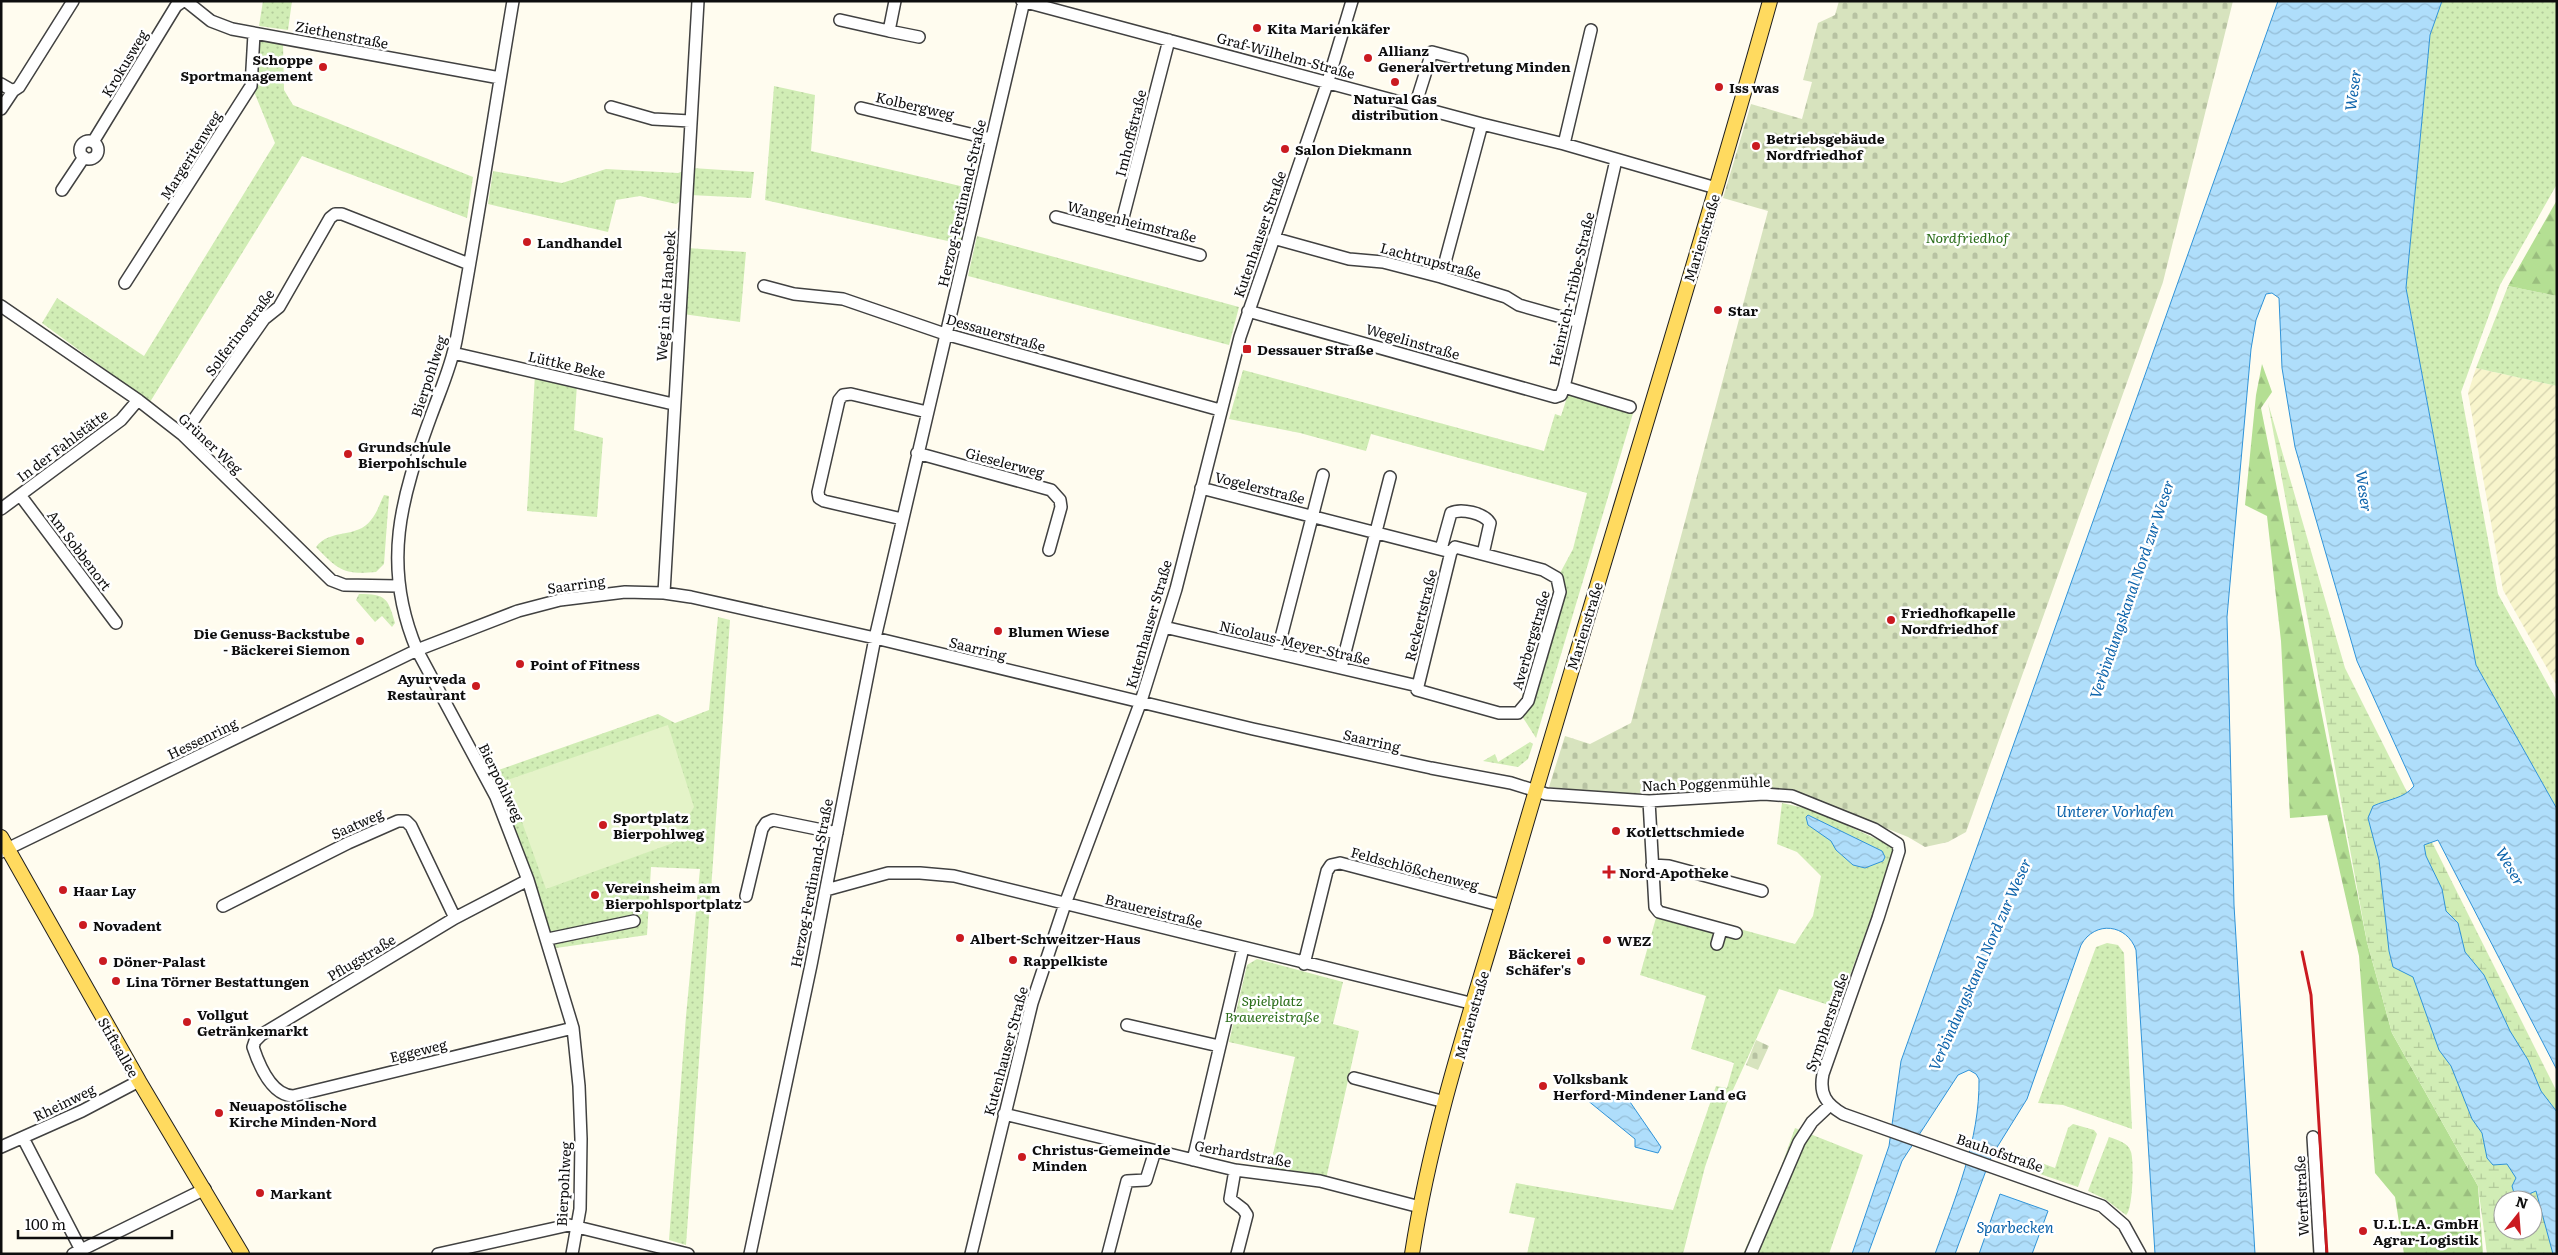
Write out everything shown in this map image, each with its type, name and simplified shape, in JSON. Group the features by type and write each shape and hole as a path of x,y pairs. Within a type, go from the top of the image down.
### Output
{"main road":[{"name":"Marienstraße","path":"1412,1254 1430,1153 1535,790 1716,188 1770,1"},
{"name":"Stiftsallee","path":"1,837 5,851 242,1254"}],"street":[{"path":"1,109 12,91 19,87 73,1"},
{"name":"Ziethenstraße","path":"184,1 220,25 254,34 500,78"},
{"name":"Krokusweg","path":"62,190 84,157 89,158 96,154 97,147 93,142 176,6 184,1"},
{"name":"Bierpohlweg","path":"513,1 483,192 453,353 404,498 398,544 398,586 406,625 416,650 496,797 528,880 548,939 572,1028 579,1086 581,1138 580,1209 572,1254"},
{"name":"Weg in die Hanebek","path":"664,593 673,404 698,1"},
{"path":"889,30 895,1"},
{"name":"Graf-Wilhelm-Straße","path":"1023,1 1482,124 1564,144 1716,188"},
{"name":"Herzog-Ferdinand-Straße","path":"750,1254 826,890 875,638 1023,1"},
{"name":"Kutenhauser Straße","path":"970,1254 1032,1003 1065,904 1141,701 1164,627 1220,410 1248,311 1328,82 1352,1"},
{"path":"840,20 919,38"},
{"path":"1564,144 1591,30"},
{"name":"Margeritenweg","path":"126,283 251,86 254,34"},
{"name":"Imhoffstraße","path":"1120,233 1169,40"},
{"path":"1415,106 1432,52 1462,60"},
{"path":"1,84 12,91"},
{"path":"611,107 653,118 690,121"},
{"name":"Kolbergweg","path":"861,108 991,139"},
{"path":"1441,277 1482,124"},
{"name":"Heinrich-Tribbe-Straße","path":"1616,160 1564,387 1630,407"},
{"name":"Solferinostraße","path":"183,435 264,318 279,307 330,218 336,214 342,214 469,264"},
{"name":"Wangenheimstraße","path":"1056,217 1200,255"},
{"name":"Lachtrupstraße","path":"1273,238 1349,259 1383,262 1441,277 1506,297 1519,305 1578,322"},
{"name":"Dessauerstraße","path":"764,286 794,294 844,298 945,334 1220,410"},
{"name":"Grüner Weg","path":"1,306 138,400 183,435 331,580 344,585 398,586"},
{"name":"Wegelinstraße","path":"1248,311 1555,397 1560,395 1564,387"},
{"name":"Lüttke Beke","path":"453,353 673,404"},
{"path":"902,519 824,501 819,498 818,492 826,455 839,400 844,395 851,394 927,412"},
{"name":"In der Fahlstätte","path":"1,509 121,420 138,400"},
{"name":"Gieselerweg","path":"917,453 1051,490 1060,500 1061,507 1049,550"},
{"name":"Vogelerstraße","path":"1312,516 1323,475"},
{"path":"1341,668 1390,477"},
{"name":"Vogelerstraße","path":"1201,488 1446,550"},
{"name":"Am Sobbenort","path":"20,496 116,624"},
{"path":"1446,550 1448,519 1452,513 1461,511 1483,517 1490,523 1482,554"},
{"path":"1278,653 1312,516"},
{"name":"Averbergstraße","path":"1418,686 1417,690 1505,714 1518,713 1528,701 1560,585 1551,573 1543,570 1455,547 1446,550"},
{"name":"Reckertstraße","path":"1418,686 1446,550"},
{"name":"Saarring","path":"416,650 537,605 626,592 664,593 875,638 1253,729 1431,768 1511,783 1535,790"},
{"name":"Nicolaus-Meyer-Straße","path":"1164,627 1418,686"},
{"name":"Hessenring","path":"5,851 416,650"},
{"name":"Nach Poggenmühle","path":"1535,790 1580,798 1649,801 1764,794 1792,796 1874,829 1898,844"},
{"path":"1649,801 1655,907 1659,912 1736,933"},
{"path":"746,896 762,829 766,822 773,820 837,833"},
{"name":"Saatweg","path":"223,906 348,843 398,821 406,821 455,918"},
{"name":"Sympherstraße","path":"1829,1106 1822,1091 1823,1074 1897,863 1898,844"},
{"name":"Feldschlößchenweg","path":"1304,964 1327,871 1331,865 1340,863 1502,906"},
{"path":"1652,865 1669,866 1762,891"},
{"name":"Brauereistraße","path":"826,890 888,873 954,876 1304,964 1474,1004"},
{"name":"Pflugstraße","path":"272,1086 253,1047 257,1038 455,918 528,880"},
{"path":"548,939 634,921"},
{"path":"1717,944 1721,930"},
{"path":"1193,1160 1243,948"},
{"path":"1127,1024 1219,1046"},
{"name":"Eggeweg","path":"272,1086 281,1093 293,1096 572,1028"},
{"path":"1354,1078 1445,1102"},
{"name":"Rheinweg","path":"1,1147 82,1111 139,1080"},
{"path":"1751,1254 1802,1137 1812,1122 1829,1106"},
{"name":"Bauhofstraße","path":"1829,1106 1843,1114 1995,1166 2102,1206 2124,1225 2140,1254"},
{"name":"Gerhardstraße","path":"1004,1114 1236,1170 1320,1181 1420,1207"},
{"name":"Werftstraße","path":"2313,1137 2320,1254"},
{"path":"23,1138 77,1252 205,1189"},
{"path":"1108,1254 1127,1181 1146,1180 1155,1150"},
{"path":"1236,1170 1230,1198 1247,1215 1237,1254"},
{"path":"438,1254 577,1225 688,1254"}],"shaded area":[{"path":"2476,368 2557,386 2557,686 2503,590 2468,393"}],"green space":[{"path":"263,1 292,1 288,30 259,26"},
{"name":"Nordfriedhof","path":"1839,1 2233,1 2163,282 1966,832 1948,842 1925,847 1908,837 1796,792 1779,788 1623,794 1549,787 1565,736 1590,744 1631,723 1768,211 1723,198 1751,104 1802,119 1812,82 1803,80 1818,23 1835,15"},
{"path":"2442,1 2557,1 2557,184 2500,285 2461,392 2498,594 2557,701 2557,809 2476,665 2406,288 2430,35"},
{"path":"258,40 283,43 284,90 293,105 473,177 467,218 302,156 150,402 42,323 57,298 144,356 275,143 255,94"},
{"path":"774,86 815,95 811,151 973,189 961,244 765,200"},
{"path":"692,168 754,172 751,198 690,195 676,204 640,196 616,200 608,232 488,204 493,171 562,183 606,169 678,173"},
{"path":"2557,200 2557,296 2508,286"},
{"path":"977,236 1239,307 1229,345 968,276"},
{"path":"687,248 746,252 740,322 683,314"},
{"path":"2508,286 2557,296 2557,386 2476,368"},
{"path":"2262,364 2272,392 2261,408 2367,942 2392,1033 2478,1186 2483,1254 2404,1254 2395,1197 2375,1173 2359,956 2327,815 2290,818 2281,641 2267,516 2245,505 2256,395"},
{"path":"1243,370 1544,451 1555,414 1561,416 1569,391 1634,410 1536,738 1520,713 1559,575 1573,549 1587,493 1371,434 1366,451 1300,433 1229,419"},
{"path":"535,374 577,384 574,430 603,438 597,517 527,511"},
{"path":"2268,403 2345,668 2557,1092 2557,1254 2487,1254 2478,1186 2392,1033 2367,942"},
{"path":"384,495 389,496 384,564 376,572 365,573 356,573 336,566 316,547 329,537 358,530 365,526 375,514"},
{"path":"359,594 375,595 388,603 395,623 392,627 382,616 375,622 356,600"},
{"path":"718,617 730,620 686,1245 669,1240 686,1016 700,869 651,867 647,935 556,948 502,793 490,773 658,714 675,723 709,710"},
{"name":"Sportplatz Bierpohlweg","path":"668,725 694,807 673,843 546,889 507,780"},
{"path":"1530,742 1533,744 1528,759 1518,767 1483,761 1495,754 1498,762"},
{"path":"1782,803 1813,810 1892,846 1895,852 1838,1008 1779,989 1727,1103 1705,1167 1683,1254 1527,1254 1535,1218 1509,1213 1516,1183 1673,1210 1716,1086 1727,1088 1734,1063 1691,1049 1706,996 1640,975 1659,907 1795,944 1813,916 1821,876 1797,852 1777,844"},
{"path":"2107,943 2118,945 2124,953 2132,1129 2063,1105 2038,1103 2096,947"},
{"name":"Spielplatz Brauereistraße","path":"1257,959 1343,982 1333,1024 1359,1031 1326,1179 1269,1172 1295,1057 1229,1042 1247,965"},
{"path":"1756,1040 1769,1046 1758,1070 1746,1065"},
{"path":"2073,1124 2094,1130 2097,1134 2078,1187 1999,1160 2002,1154 2009,1151 2055,1168 2068,1128"},
{"path":"1795,1128 1863,1155 1829,1254 1743,1254 1781,1167"},
{"path":"2109,1137 2125,1144 2131,1152 2133,1175 2130,1204 2126,1215 2105,1199 2088,1191"}],"water":[{"path":"2278,1 2442,1 2430,35 2406,288 2476,665 2557,809 2557,1070 2438,840 2424,845 2426,856 2442,889 2446,911 2458,923 2465,952 2484,975 2510,1031 2528,1060 2541,1091 2557,1112 2557,1254 2553,1254 2543,1217 2543,1190 2513,1190 2512,1186 2516,1178 2507,1164 2493,1165 2487,1158 2482,1133 2472,1119 2451,1066 2439,1050 2413,977 2393,967 2389,951 2379,860 2368,818 2373,806 2401,796 2414,786 2357,661 2295,447 2282,368 2279,298 2272,293 2266,294 2256,320 2251,349 2227,617 2234,905 2255,1254 2155,1254 2136,950 2132,941 2118,930 2110,928 2094,932 2081,945 2027,1099 1991,1157 1955,1254 1935,1254 1958,1190 1971,1146 1978,1102 1979,1079 1976,1074 1969,1070 1958,1075 1902,1161 1868,1254 1852,1254 1889,1146 1901,1061"},
{"path":"1808,815 1882,851 1885,857 1883,861 1865,868 1853,865 1836,850 1831,841 1808,825 1806,817"},
{"path":"1576,1091 1611,1092 1628,1099 1661,1147 1658,1153 1635,1147 1635,1139"},
{"name":"Sparbecken","path":"2000,1194 2048,1211 2032,1254 1979,1254"}],"railway":[{"path":"2302,952 2311,995 2327,1254"}],"place":[{"name":"Kita Marienkäfer","path":"1257,28"},
{"name":"Allianz Generalvertretung Minden","path":"1368,58"},
{"name":"Schoppe Sportmanagement","path":"323,67"},
{"name":"Natural Gas distribution","path":"1395,82"},
{"name":"Iss was","path":"1719,87"},
{"name":"Betriebsgebäude Nordfriedhof","path":"1756,146"},
{"name":"Salon Diekmann","path":"1285,149"},
{"name":"Landhandel","path":"527,242"},
{"name":"Star","path":"1718,310"},
{"name":"Dessauer Straße","path":"1247,349"},
{"name":"Grundschule Bierpohlschule","path":"348,454"},
{"name":"Friedhofkapelle Nordfriedhof","path":"1891,620"},
{"name":"Blumen Wiese","path":"998,631"},
{"name":"Die Genuss-Backstube - Bäckerei Siemon","path":"360,641"},
{"name":"Point of Fitness","path":"520,664"},
{"name":"Ayurveda Restaurant","path":"476,686"},
{"name":"Sportplatz Bierpohlweg","path":"603,825"},
{"name":"Kotlettschmiede","path":"1616,831"},
{"name":"Nord-Apotheke","path":"1609,872"},
{"name":"Haar Lay","path":"63,890"},
{"name":"Vereinsheim am Bierpohlsportplatz","path":"595,895"},
{"name":"Novadent","path":"83,925"},
{"name":"Albert-Schweitzer-Haus","path":"960,938"},
{"name":"WEZ","path":"1607,940"},
{"name":"Rappelkiste","path":"1013,960"},
{"name":"Döner-Palast","path":"103,961"},
{"name":"Bäckerei Schäfer's","path":"1581,961"},
{"name":"Lina Törner Bestattungen","path":"116,981"},
{"name":"Vollgut Getränkemarkt","path":"187,1022"},
{"name":"Volksbank Herford-Mindener Land eG","path":"1543,1086"},
{"name":"Neuapostolische Kirche Minden-Nord","path":"219,1113"},
{"name":"Christus-Gemeinde Minden","path":"1022,1157"},
{"name":"Markant","path":"260,1193"},
{"name":"U.L.L.A. GmbH Agrar-Logistik","path":"2363,1231"}],"water label":[{"name":"Weser","path":"2352,90"},
{"name":"Weser","path":"2365,491"},
{"name":"Verbindungskanal Nord zur Weser","path":"2131,589"},
{"name":"Unterer Vorhafen","path":"2115,810"},
{"name":"Weser","path":"2511,866"},
{"name":"Verbindungskanal Nord zur Weser","path":"1979,964"}]}
